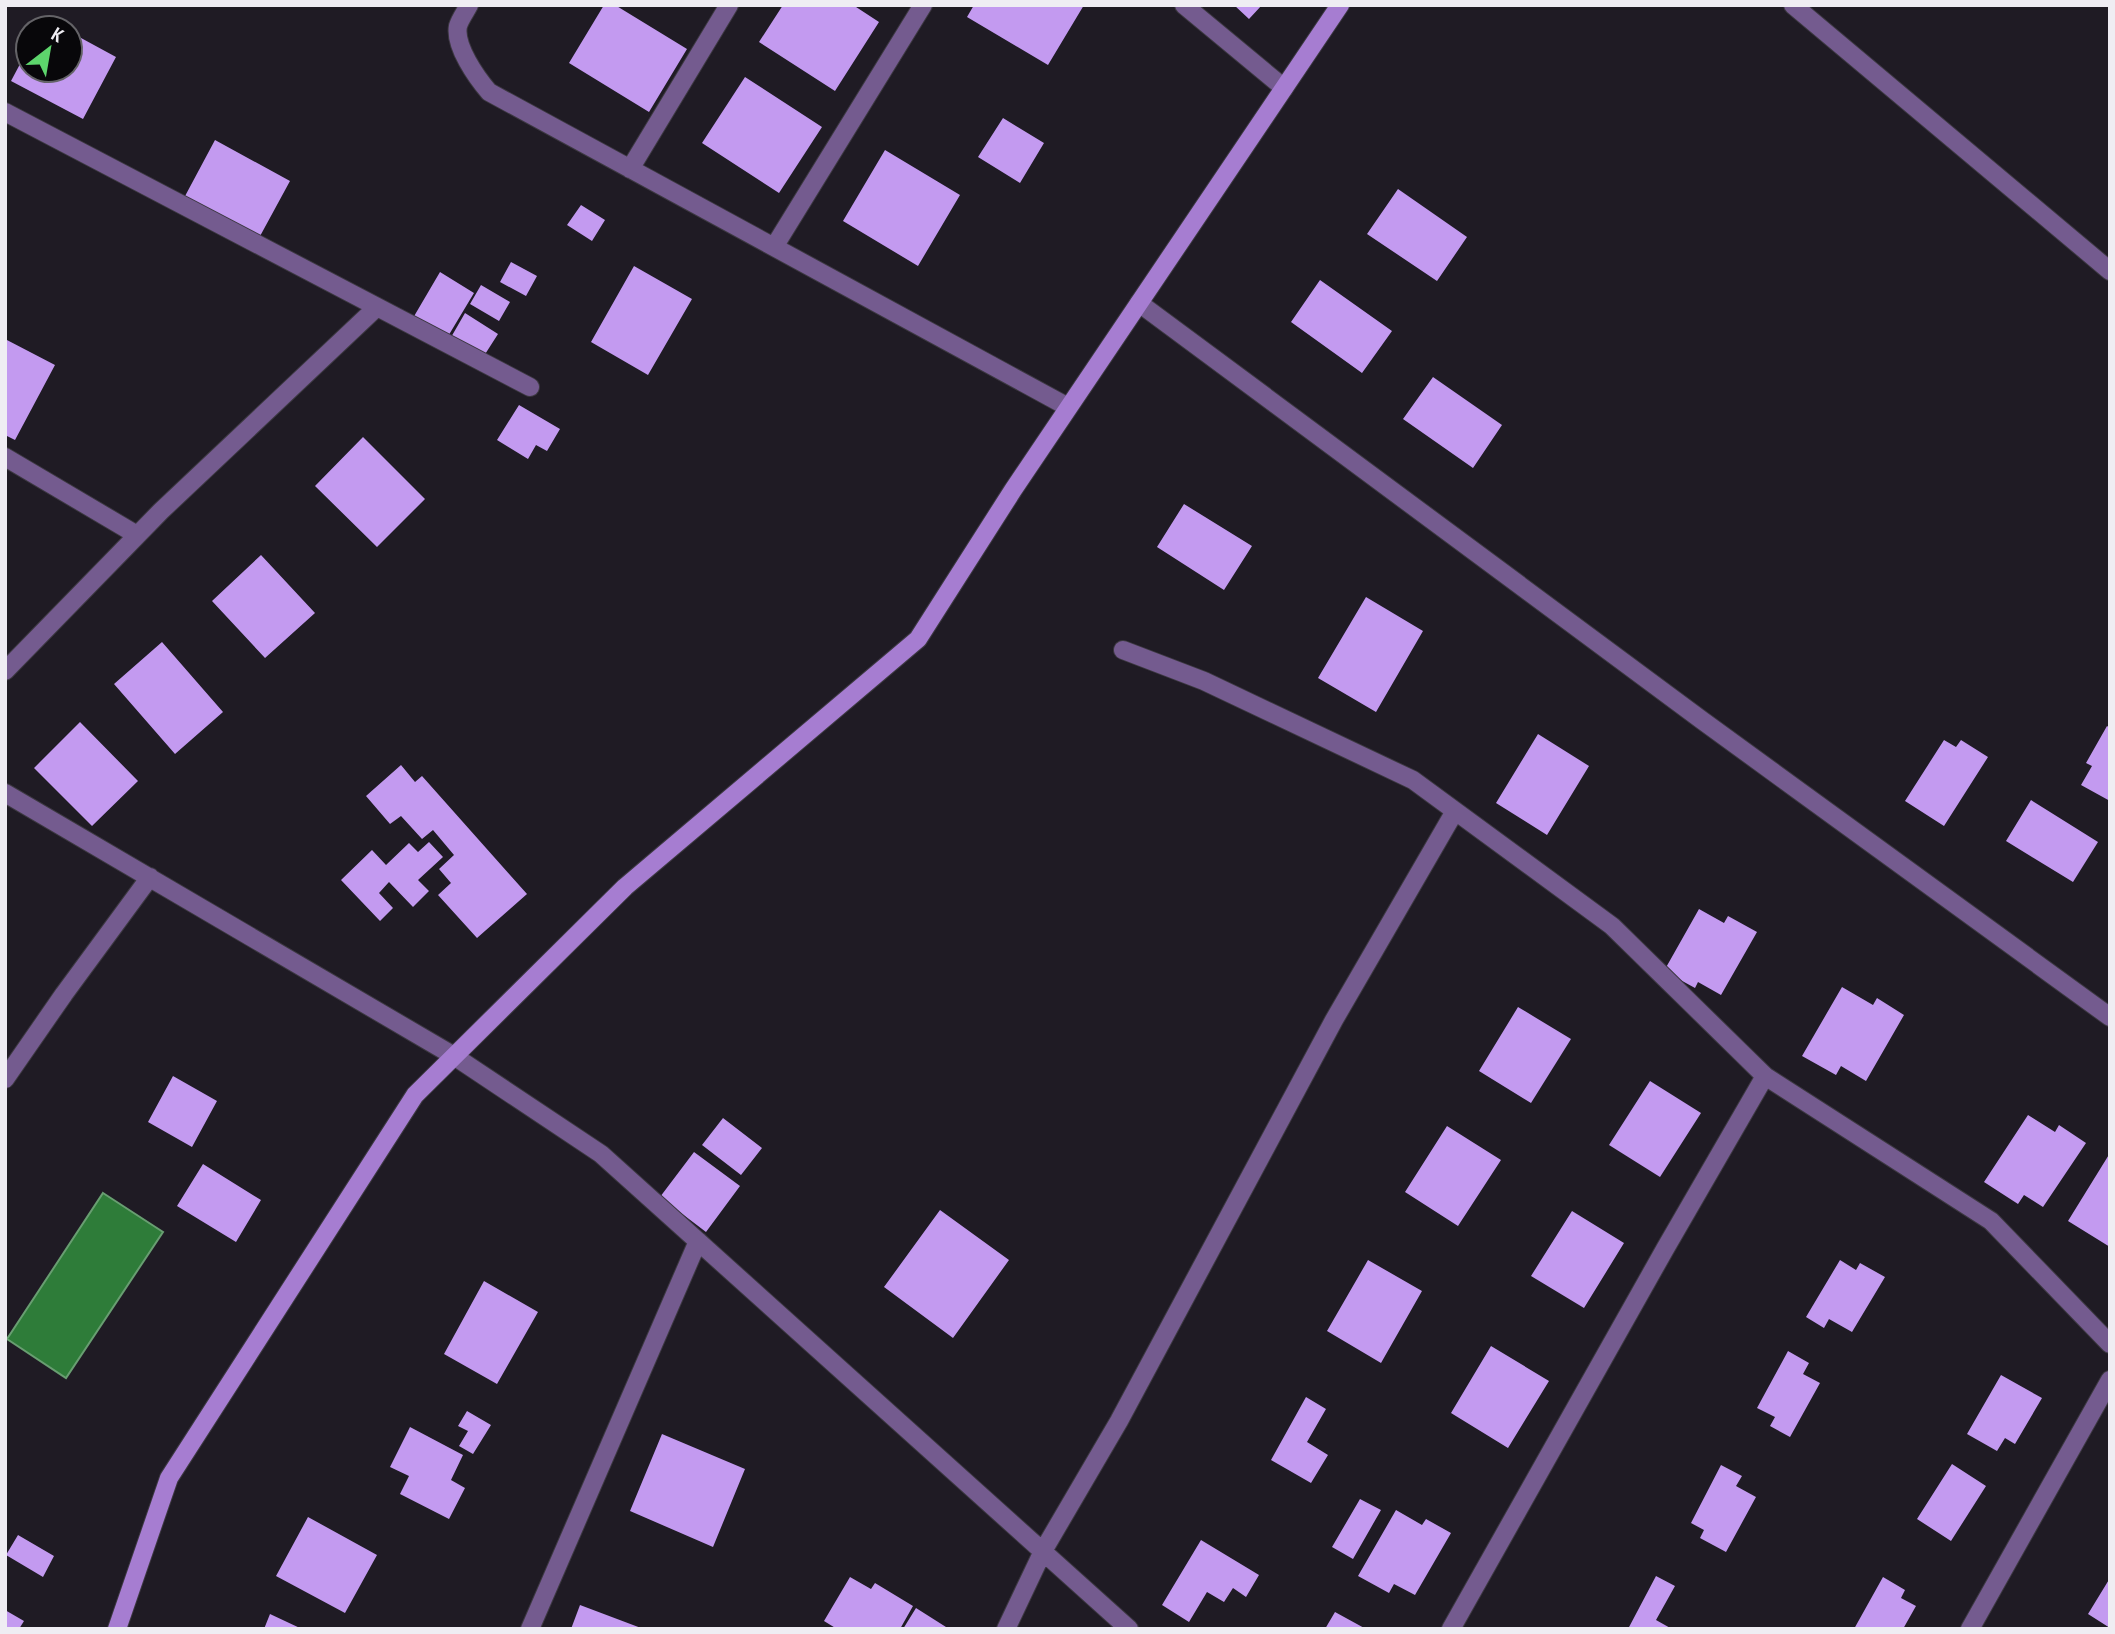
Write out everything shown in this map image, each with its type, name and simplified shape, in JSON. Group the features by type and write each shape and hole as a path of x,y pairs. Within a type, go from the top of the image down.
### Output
{"street":[{"path":"469,5 458,26 460,39 474,74 489,92 1068,407"},
{"path":"630,169 729,5"},
{"path":"774,247 923,5"},
{"path":"1184,5 1284,88"},
{"path":"117,1629 169,1478 415,1095 625,887 918,639 1068,407 1340,5"},
{"path":"1793,5 2110,271"},
{"path":"5,112 530,387"},
{"path":"1139,303 1703,721 2110,1017"},
{"path":"5,671 161,511 377,307"},
{"path":"5,457 138,535"},
{"path":"1123,650 1204,681 1413,780 1612,926 1765,1076 1991,1221 2110,1344"},
{"path":"5,793 454,1056 601,1154 1129,1629"},
{"path":"1006,1629 1043,1551 1119,1421 1334,1020 1455,811"},
{"path":"5,1079 64,993 150,877"},
{"path":"1451,1629 1765,1076"},
{"path":"530,1629 698,1241"},
{"path":"1970,1629 2110,1380"}],"shaded area":[{"path":"103,1193 163,1232 66,1378 7,1339"}],"building":[{"path":"604,5 615,5 687,49 649,112 569,63"},
{"path":"783,5 853,5 879,22 835,91 759,42"},
{"path":"974,5 1084,5 1048,65 967,17"},
{"path":"1234,5 1262,5 1249,19"},
{"path":"84,40 116,57 83,119 17,84 84,84"},
{"path":"745,77 822,127 779,193 702,143"},
{"path":"1003,118 1044,143 1020,183 978,157"},
{"path":"215,140 290,181 259,238 184,198"},
{"path":"885,150 960,195 918,266 843,221"},
{"path":"1398,189 1467,237 1437,281 1367,234"},
{"path":"581,205 605,220 592,241 567,225"},
{"path":"511,262 537,276 526,296 500,282"},
{"path":"634,266 692,299 648,375 591,342"},
{"path":"440,272 474,293 447,338 413,318"},
{"path":"1320,280 1392,331 1362,373 1291,322"},
{"path":"481,285 510,302 499,321 470,304"},
{"path":"465,313 498,334 482,359 450,339"},
{"path":"5,339 55,365 15,440 5,435"},
{"path":"1433,377 1502,425 1473,468 1403,419"},
{"path":"519,405 560,429 547,451 536,445 528,459 497,440"},
{"path":"363,437 425,499 377,547 315,486"},
{"path":"1184,504 1252,546 1224,590 1157,547"},
{"path":"261,555 315,613 265,658 212,601"},
{"path":"1366,597 1423,631 1376,712 1318,678"},
{"path":"162,642 223,712 175,754 114,684"},
{"path":"80,722 138,781 92,826 34,768"},
{"path":"2107,726 2110,728 2110,801 2081,785 2092,766 2086,763"},
{"path":"1538,734 1589,766 1547,835 1496,803"},
{"path":"1944,740 1956,747 1961,740 1988,757 1944,826 1905,801"},
{"path":"401,765 415,782 422,776 527,894 477,938 438,895 451,883 439,869 454,855 433,830 422,839 401,816 390,824 366,796"},
{"path":"2031,800 2098,842 2073,882 2006,841"},
{"path":"429,842 443,857 418,880 429,891 413,907 389,882 379,893 393,908 380,921 341,880 372,850 386,865 409,843 418,852"},
{"path":"1699,909 1724,923 1728,916 1757,932 1721,995 1698,982 1695,988 1664,971"},
{"path":"1842,987 1873,1005 1877,998 1904,1015 1866,1081 1841,1066 1836,1075 1802,1056"},
{"path":"1518,1007 1571,1039 1531,1103 1479,1071"},
{"path":"173,1076 217,1101 192,1147 148,1122"},
{"path":"1650,1081 1701,1113 1660,1177 1609,1145"},
{"path":"2028,1115 2055,1132 2059,1125 2086,1143 2043,1207 2024,1195 2018,1204 1984,1182"},
{"path":"723,1118 762,1148 741,1175 702,1145"},
{"path":"1447,1126 1501,1160 1458,1226 1405,1192"},
{"path":"694,1152 740,1186 706,1232 660,1197"},
{"path":"2110,1153 2110,1247 2068,1221"},
{"path":"203,1164 261,1200 236,1242 177,1206"},
{"path":"940,1210 1009,1260 953,1338 884,1287"},
{"path":"1572,1211 1624,1243 1584,1308 1531,1276"},
{"path":"1368,1260 1422,1291 1381,1363 1327,1331"},
{"path":"1840,1260 1856,1270 1860,1263 1885,1277 1852,1332 1829,1319 1824,1328 1806,1317"},
{"path":"484,1281 538,1312 497,1384 444,1354"},
{"path":"1491,1346 1549,1381 1508,1448 1451,1413"},
{"path":"1788,1351 1809,1363 1803,1374 1820,1383 1790,1437 1770,1426 1775,1417 1757,1408"},
{"path":"2001,1375 2042,1398 2015,1444 2005,1438 1997,1451 1967,1434"},
{"path":"1306,1397 1326,1409 1307,1442 1328,1455 1311,1483 1271,1460"},
{"path":"467,1411 491,1425 473,1454 459,1446 468,1431 458,1426"},
{"path":"410,1427 463,1455 451,1480 465,1488 449,1519 400,1494 409,1476 390,1467"},
{"path":"662,1434 745,1469 713,1547 630,1511"},
{"path":"1952,1464 1986,1486 1951,1541 1917,1519"},
{"path":"1721,1465 1742,1476 1736,1486 1756,1497 1726,1552 1700,1538 1704,1530 1691,1523"},
{"path":"1360,1499 1381,1510 1353,1559 1332,1547"},
{"path":"1396,1510 1422,1525 1426,1519 1451,1533 1415,1595 1394,1584 1389,1593 1358,1576"},
{"path":"308,1517 377,1555 345,1613 276,1576"},
{"path":"18,1535 54,1556 43,1577 6,1555"},
{"path":"1201,1540 1259,1575 1246,1597 1233,1588 1224,1602 1207,1592 1189,1622 1162,1605"},
{"path":"1656,1576 1675,1586 1656,1620 1672,1629 1628,1629"},
{"path":"850,1577 871,1589 875,1583 913,1606 900,1629 837,1629 824,1621"},
{"path":"1883,1577 1905,1590 1901,1598 1916,1606 1903,1629 1854,1629"},
{"path":"2110,1578 2110,1628 2088,1614"},
{"path":"580,1605 641,1628 641,1629 571,1629"},
{"path":"916,1608 946,1627 903,1629"},
{"path":"5,1610 24,1621 19,1629 5,1629"},
{"path":"1335,1612 1366,1629 1325,1629"},
{"path":"270,1614 302,1629 264,1629"}]}
